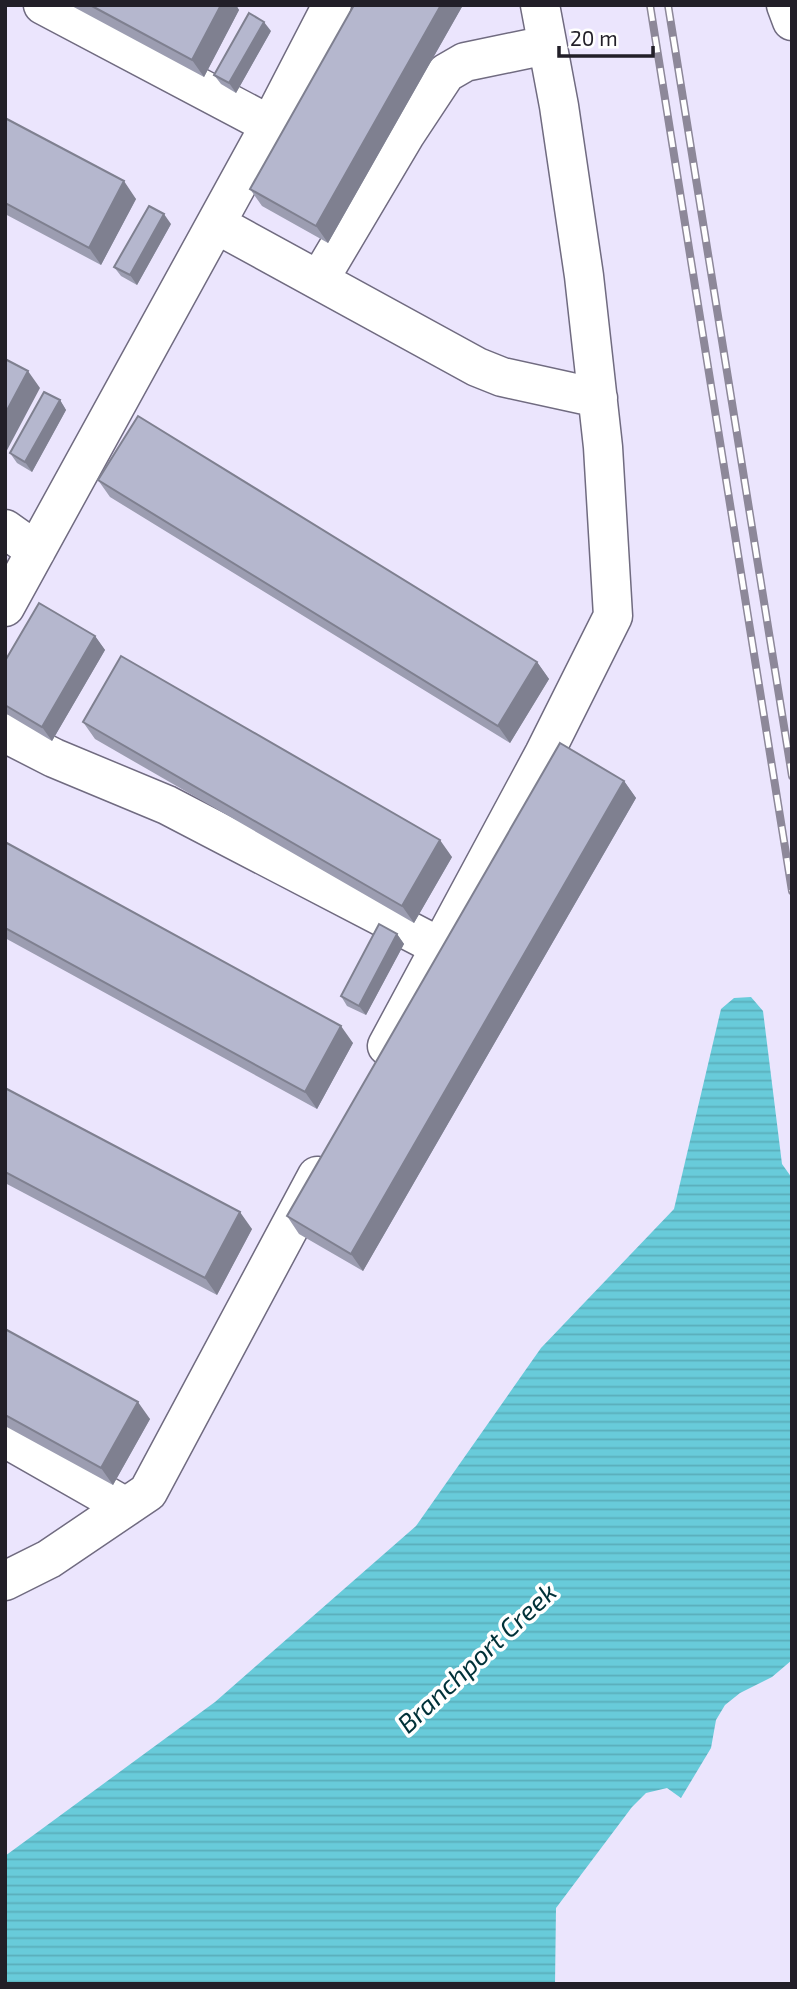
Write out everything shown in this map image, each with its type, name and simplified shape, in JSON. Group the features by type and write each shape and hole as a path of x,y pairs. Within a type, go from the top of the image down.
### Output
{"street":[{"path":"43,5 270,125"},
{"path":"5,607 270,125 332,5"},
{"path":"368,1080 544,754 613,616 597,398 584,276 559,106 540,5"},
{"path":"786,5 792,21"},
{"path":"320,280 405,135 446,73 465,61 547,45"},
{"path":"216,224 477,367 502,377 597,398"},
{"path":"5,529 36,551"},
{"path":"5,733 54,758 167,805 440,947"},
{"path":"5,1581 49,1559 148,1492 336,1141"},
{"path":"5,1438 126,1507"}],"water":[{"name":"Branchport Creek","path":"751,997 763,1011 782,1164 792,1178 792,1660 772,1677 740,1693 725,1705 716,1720 711,1748 681,1798 667,1788 646,1793 632,1807 556,1908 555,1984 5,1984 5,1856 215,1702 416,1526 541,1348 674,1209 721,1009 734,998"}],"building":[{"path":"90,5 221,5 192,60"},
{"path":"354,5 441,5 316,226 250,189"},
{"path":"249,13 264,22 229,83 214,75"},
{"path":"5,118 124,181 89,248 5,203"},
{"path":"149,206 164,214 130,275 114,267"},
{"path":"5,359 28,371 5,414"},
{"path":"44,392 60,400 25,462 10,453"},
{"path":"138,416 537,662 498,726 98,480"},
{"path":"39,603 95,636 42,727 5,705 5,661"},
{"path":"121,656 440,840 402,906 83,722"},
{"path":"560,743 624,781 351,1254 287,1216"},
{"path":"5,842 341,1026 305,1092 5,928"},
{"path":"379,924 397,934 359,1006 341,996"},
{"path":"5,1088 240,1212 205,1278 5,1172"},
{"path":"5,1329 138,1402 101,1468 5,1415"}],"railway":[{"path":"650,5 792,891"},
{"path":"668,5 792,776"}]}
